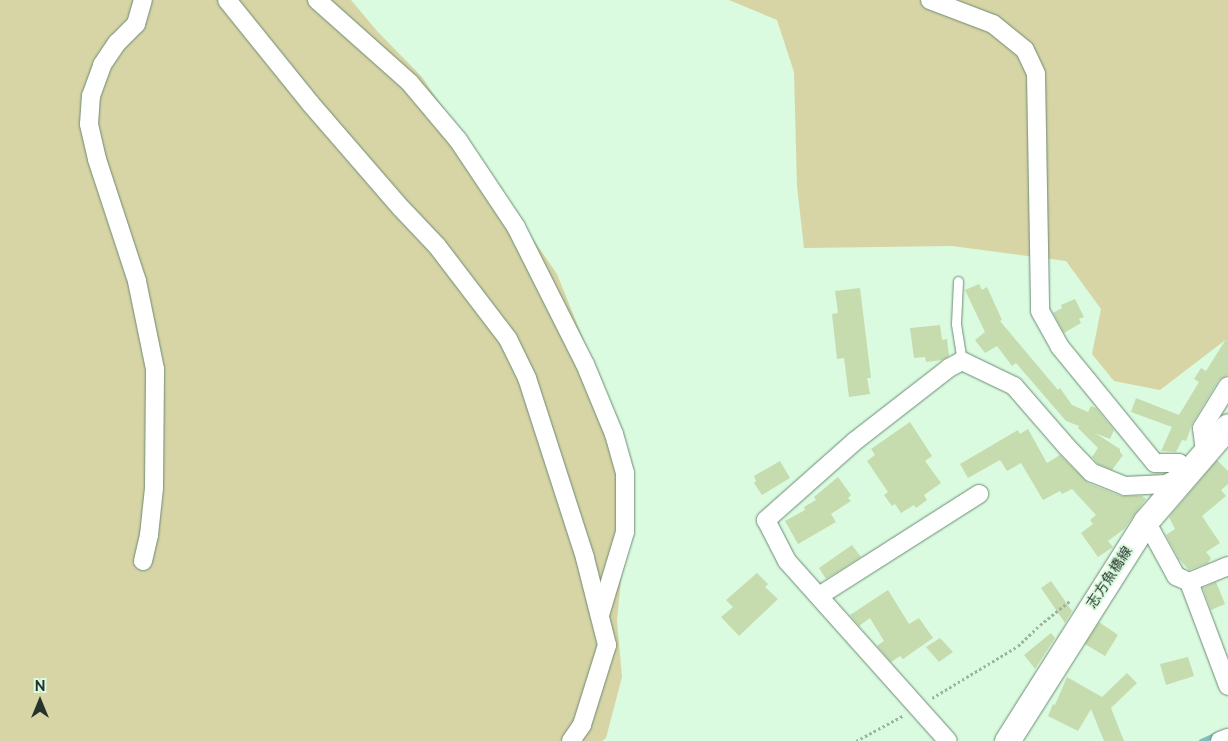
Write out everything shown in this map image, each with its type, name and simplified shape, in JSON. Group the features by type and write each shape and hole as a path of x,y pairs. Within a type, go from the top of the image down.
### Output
{"main road":[{"name":"志方魚橋線","path":"1007,741 1100,590 1146,521 1228,426"}],"street":[{"path":"143,561 149,535 154,488 155,370 138,282 96,159 89,124 90,96 102,65 117,43 136,24 144,0"},
{"path":"227,0 310,103 401,208 437,246 508,339 527,378 585,558 607,644 582,725 571,741"},
{"path":"317,0 410,82 458,140 516,228 585,364 614,434 625,473 625,532 600,615"},
{"path":"930,0 993,24 1026,50 1036,74 1040,310 1060,347 1156,463 1179,463 1188,472 1166,484 1125,486 1092,473 1014,386 962,361 949,368 854,442 766,520 787,561 948,741"},
{"path":"1205,452 1202,428 1228,386"},
{"path":"819,596 979,494"},
{"path":"1146,521 1176,576 1189,582 1228,686"},
{"path":"1189,582 1228,566"},
{"path":"1220,741 1228,738"}],"lane":[{"path":"958,281 956,324 962,361"}],"path":[{"path":"856,741 918,707 1018,646 1066,604 1100,590"}],"shaded area":[{"path":"0,0 351,0 377,31 422,77 557,274 609,403 631,480 617,620 622,677 606,738 602,741 0,741"},
{"path":"729,0 1228,0 1228,338 1160,390 1114,381 1092,354 1101,309 1066,261 952,246 804,248 797,186 794,72 777,20"}],"building":[{"path":"979,284 982,290 987,287 1002,320 1000,321 1058,390 1060,388 1072,405 1088,412 1091,406 1096,408 1114,430 1110,439 1095,433 1120,449 1123,455 1112,470 1098,464 1092,457 1098,448 1078,428 1079,426 1066,421 1016,363 1012,366 997,346 985,353 975,340 985,332 965,290"},
{"path":"860,288 871,378 867,378 870,394 849,397 844,358 837,359 832,314 838,313 835,291"},
{"path":"1075,299 1084,317 1079,319 1081,323 1064,333 1053,313 1062,308 1061,305"},
{"path":"940,325 942,340 947,339 949,356 942,360 926,362 925,357 914,358 910,328"},
{"path":"1228,336 1228,375 1219,380 1193,422 1186,441 1182,440 1176,452 1161,451 1172,427 1131,412 1136,398 1179,415 1199,382 1194,379 1201,368 1206,371"},
{"path":"910,422 932,456 925,461 941,483 924,495 927,500 916,508 914,505 901,513 895,504 892,506 884,495 888,492 867,461 875,455 871,449"},
{"path":"1028,429 1047,463 1060,455 1088,483 1121,496 1142,496 1146,499 1124,529 1108,541 1113,547 1098,557 1081,533 1093,524 1090,520 1096,515 1072,489 1062,494 1060,491 1043,500 1021,463 1007,471 1000,460 968,478 960,464 1018,430 1020,434"},
{"path":"1217,460 1228,471 1228,484 1221,490 1226,496 1202,516 1220,543 1206,552 1211,558 1208,563 1189,570 1179,559 1166,535 1175,529 1169,517"},
{"path":"780,461 790,478 762,495 754,483 756,481 754,476"},
{"path":"838,477 851,495 848,498 851,501 831,514 836,522 798,544 785,521 805,510 804,507 816,500 814,497"},
{"path":"852,545 861,557 826,579 819,568"},
{"path":"757,573 768,584 765,587 778,599 739,636 721,617 733,607 726,600"},
{"path":"1051,581 1072,611 1065,623 1041,588"},
{"path":"1216,582 1225,604 1211,610 1203,588"},
{"path":"888,590 909,624 919,618 933,638 903,659 900,656 891,662 877,646 884,641 870,618 859,626 850,615"},
{"path":"1099,622 1118,635 1105,656 1085,644"},
{"path":"1051,633 1055,638 1035,669 1024,655"},
{"path":"940,638 953,652 939,662 926,647"},
{"path":"1188,657 1194,676 1166,685 1160,664"},
{"path":"1127,673 1137,683 1111,708 1124,741 1104,741 1091,709 1078,731 1048,716 1067,677 1102,697"}],"waterway":[{"path":"1201,741 1217,734"}]}
